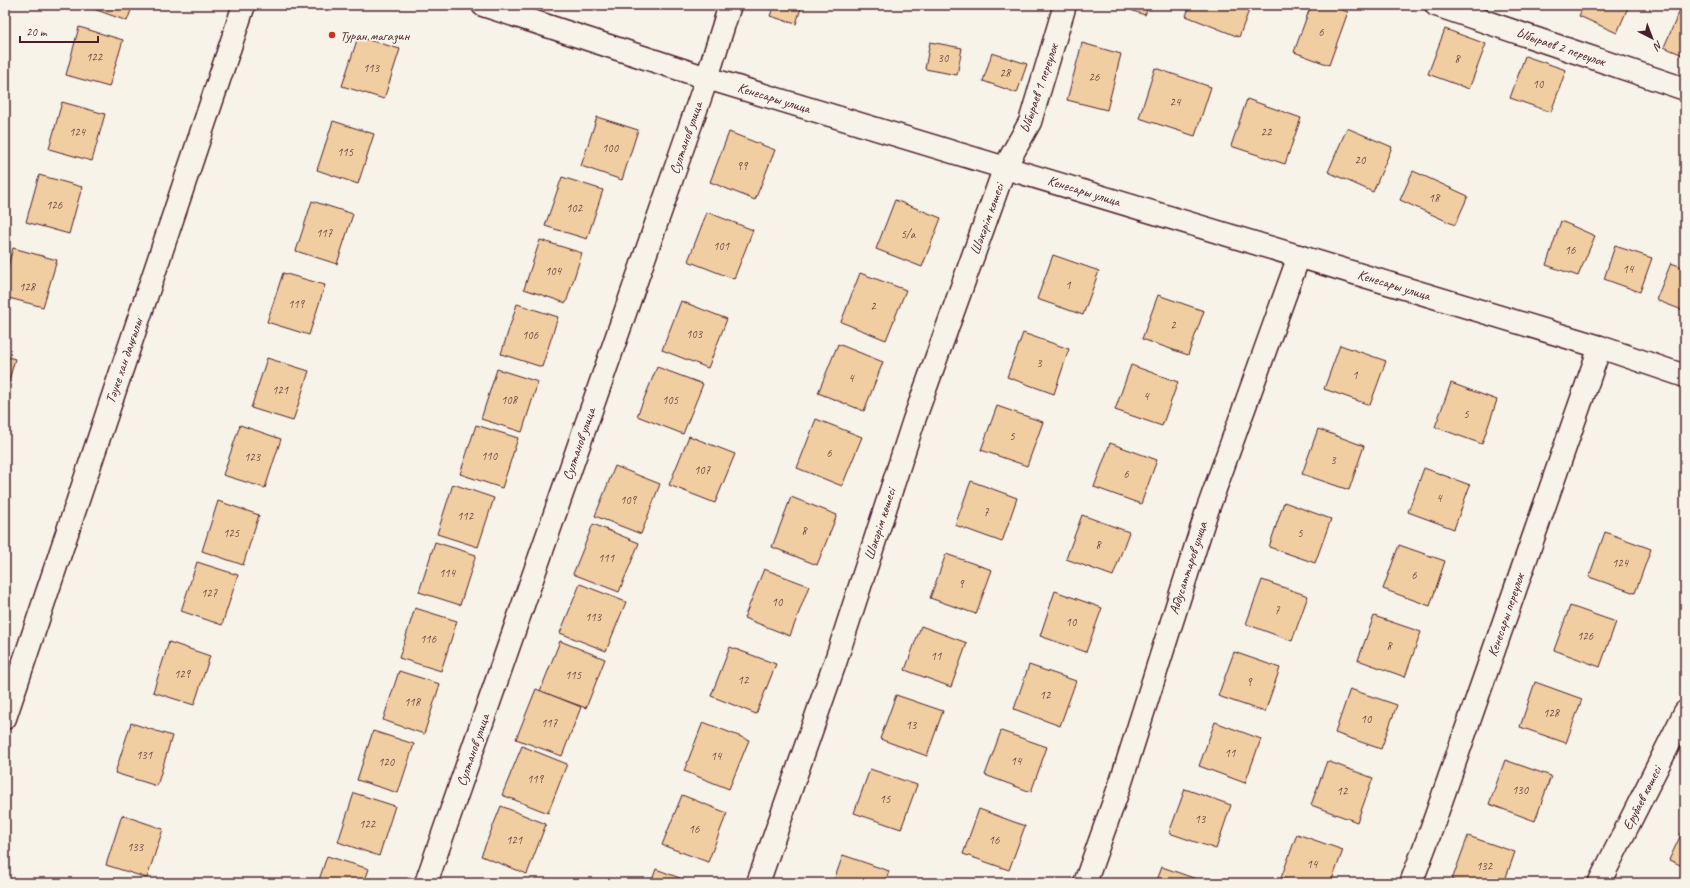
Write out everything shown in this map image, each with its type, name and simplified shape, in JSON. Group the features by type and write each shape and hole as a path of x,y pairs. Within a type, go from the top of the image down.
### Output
{"street":[{"name":"Тәуке хан даңғылы","path":"5,718 244,5"},
{"name":"Кенесары улица","path":"483,5 707,78 1600,346 1685,376"},
{"name":"Султанов улица","path":"426,883 707,78 730,5"},
{"name":"Ыбыраев 1 переулок","path":"1005,167 1030,122 1066,5"},
{"name":"Ыбыраев 2 переулок","path":"1436,5 1685,89"},
{"name":"Шәкәрім көшесі","path":"758,883 836,660 914,420 1005,167"},
{"name":"Абдусаттаров улица","path":"1085,883 1121,782 1206,514 1299,256"},
{"name":"Кенесары переулок","path":"1411,883 1431,830 1600,346"},
{"name":"Ерубаев көшесі","path":"1600,883 1685,712"}],"building":[{"path":"83,5 133,5 127,21"},
{"path":"774,5 802,5 796,24 770,16"},
{"path":"1116,5 1149,5 1145,15"},
{"path":"1190,5 1251,5 1239,37 1186,16"},
{"path":"1311,5 1328,5 1348,12 1329,65 1294,52"},
{"path":"1584,5 1629,5 1617,33 1579,16"},
{"path":"1681,8 1685,10 1685,56 1664,47"},
{"path":"79,27 123,40 109,87 66,75"},
{"path":"1445,29 1486,44 1469,89 1428,74"},
{"path":"358,37 400,49 384,99 342,86"},
{"path":"930,42 962,48 957,75 925,69"},
{"path":"1082,43 1121,54 1107,110 1067,100"},
{"path":"992,53 1027,64 1017,93 983,81"},
{"path":"1525,56 1566,70 1551,112 1510,98"},
{"path":"1155,68 1211,87 1195,136 1139,118"},
{"path":"1247,99 1301,118 1285,164 1231,146"},
{"path":"62,102 105,114 92,161 49,149"},
{"path":"597,117 638,130 622,180 581,166"},
{"path":"333,121 374,134 358,184 317,170"},
{"path":"1347,128 1392,147 1373,192 1328,172"},
{"path":"729,132 775,150 755,200 710,182"},
{"path":"1413,171 1468,196 1455,225 1400,200"},
{"path":"39,175 82,187 69,234 26,222"},
{"path":"562,177 603,190 587,239 545,226"},
{"path":"895,200 941,218 922,267 876,249"},
{"path":"312,201 353,214 337,264 296,251"},
{"path":"707,212 753,230 734,279 688,261"},
{"path":"1561,221 1595,236 1578,276 1546,265"},
{"path":"540,240 582,253 566,303 524,289"},
{"path":"1615,246 1652,258 1640,292 1604,279"},
{"path":"13,248 57,260 43,307 5,297 5,277"},
{"path":"1053,255 1099,271 1083,315 1037,299"},
{"path":"1671,263 1685,268 1685,311 1656,300"},
{"path":"283,273 325,285 309,335 267,322"},
{"path":"860,273 906,290 886,340 841,322"},
{"path":"1158,295 1204,311 1188,355 1142,339"},
{"path":"681,301 727,319 708,368 662,350"},
{"path":"517,304 558,317 542,367 501,354"},
{"path":"1023,333 1069,349 1054,394 1007,377"},
{"path":"838,344 883,362 864,411 818,393"},
{"path":"1340,345 1386,361 1370,405 1324,389"},
{"path":"5,356 15,359 5,395"},
{"path":"267,358 309,371 293,421 251,408"},
{"path":"1131,365 1178,382 1162,426 1115,410"},
{"path":"657,367 703,384 683,434 637,416"},
{"path":"497,369 538,382 522,432 481,419"},
{"path":"1451,383 1497,400 1482,444 1435,427"},
{"path":"997,406 1043,422 1027,466 981,450"},
{"path":"816,419 862,437 842,486 797,468"},
{"path":"240,425 281,439 265,488 223,475"},
{"path":"476,425 518,438 502,488 460,474"},
{"path":"1318,429 1364,446 1349,490 1302,474"},
{"path":"689,436 735,454 715,503 669,485"},
{"path":"1110,443 1157,460 1141,504 1094,487"},
{"path":"615,466 660,484 641,534 595,516"},
{"path":"1424,468 1470,485 1454,529 1408,512"},
{"path":"1685,478 1685,492 1680,490"},
{"path":"971,481 1017,498 1002,542 955,525"},
{"path":"453,484 494,498 478,547 437,534"},
{"path":"791,497 837,515 817,565 772,547"},
{"path":"218,501 259,515 243,565 202,551"},
{"path":"1284,502 1331,519 1315,563 1269,547"},
{"path":"1082,515 1129,532 1113,576 1066,559"},
{"path":"593,524 639,543 619,592 573,574"},
{"path":"1605,532 1651,549 1635,593 1589,577"},
{"path":"435,542 476,555 460,605 419,592"},
{"path":"1399,545 1445,561 1430,606 1383,589"},
{"path":"946,554 992,570 976,614 930,598"},
{"path":"197,562 238,575 222,625 181,611"},
{"path":"764,569 809,586 790,636 744,618"},
{"path":"1262,580 1308,596 1292,641 1246,624"},
{"path":"580,584 626,602 606,651 560,633"},
{"path":"1055,591 1102,608 1086,652 1040,636"},
{"path":"1570,606 1616,622 1600,667 1554,650"},
{"path":"415,608 457,621 441,671 399,658"},
{"path":"1374,616 1421,632 1405,677 1358,660"},
{"path":"921,626 967,643 951,687 905,670"},
{"path":"560,641 605,659 586,708 540,691"},
{"path":"169,642 210,656 194,705 153,692"},
{"path":"730,647 776,664 756,714 711,696"},
{"path":"1234,652 1280,668 1265,712 1218,696"},
{"path":"1029,665 1076,681 1060,726 1014,709"},
{"path":"399,671 440,684 424,734 383,720"},
{"path":"1535,682 1582,699 1566,743 1520,727"},
{"path":"536,689 581,707 562,756 516,739"},
{"path":"1350,689 1397,705 1381,749 1335,733"},
{"path":"896,695 943,711 927,756 880,739"},
{"path":"703,722 749,740 729,789 684,771"},
{"path":"1215,722 1261,739 1245,783 1199,766"},
{"path":"131,723 172,736 157,786 115,773"},
{"path":"373,731 414,744 398,793 357,780"},
{"path":"1001,731 1047,747 1031,792 985,775"},
{"path":"522,746 567,764 548,813 502,795"},
{"path":"1505,760 1551,776 1535,821 1489,804"},
{"path":"1327,761 1373,778 1357,822 1311,805"},
{"path":"870,769 917,785 901,829 854,813"},
{"path":"1185,789 1231,805 1216,849 1169,833"},
{"path":"354,793 395,806 379,856 338,842"},
{"path":"682,795 727,813 708,862 662,845"},
{"path":"501,806 546,824 527,874 481,856"},
{"path":"979,809 1025,826 1009,870 963,854"},
{"path":"122,815 163,829 147,878 106,865"},
{"path":"1685,826 1685,867 1669,860"},
{"path":"1297,834 1343,850 1331,883 1295,883 1281,878"},
{"path":"1468,836 1515,852 1504,883 1460,883 1452,880"},
{"path":"843,855 889,871 885,883 833,883"},
{"path":"327,856 369,869 364,883 318,883"},
{"path":"1162,867 1208,883 1156,883"},
{"path":"656,869 693,883 651,883"}],"place":[{"name":"Туран магазин","path":"332,35"}]}
